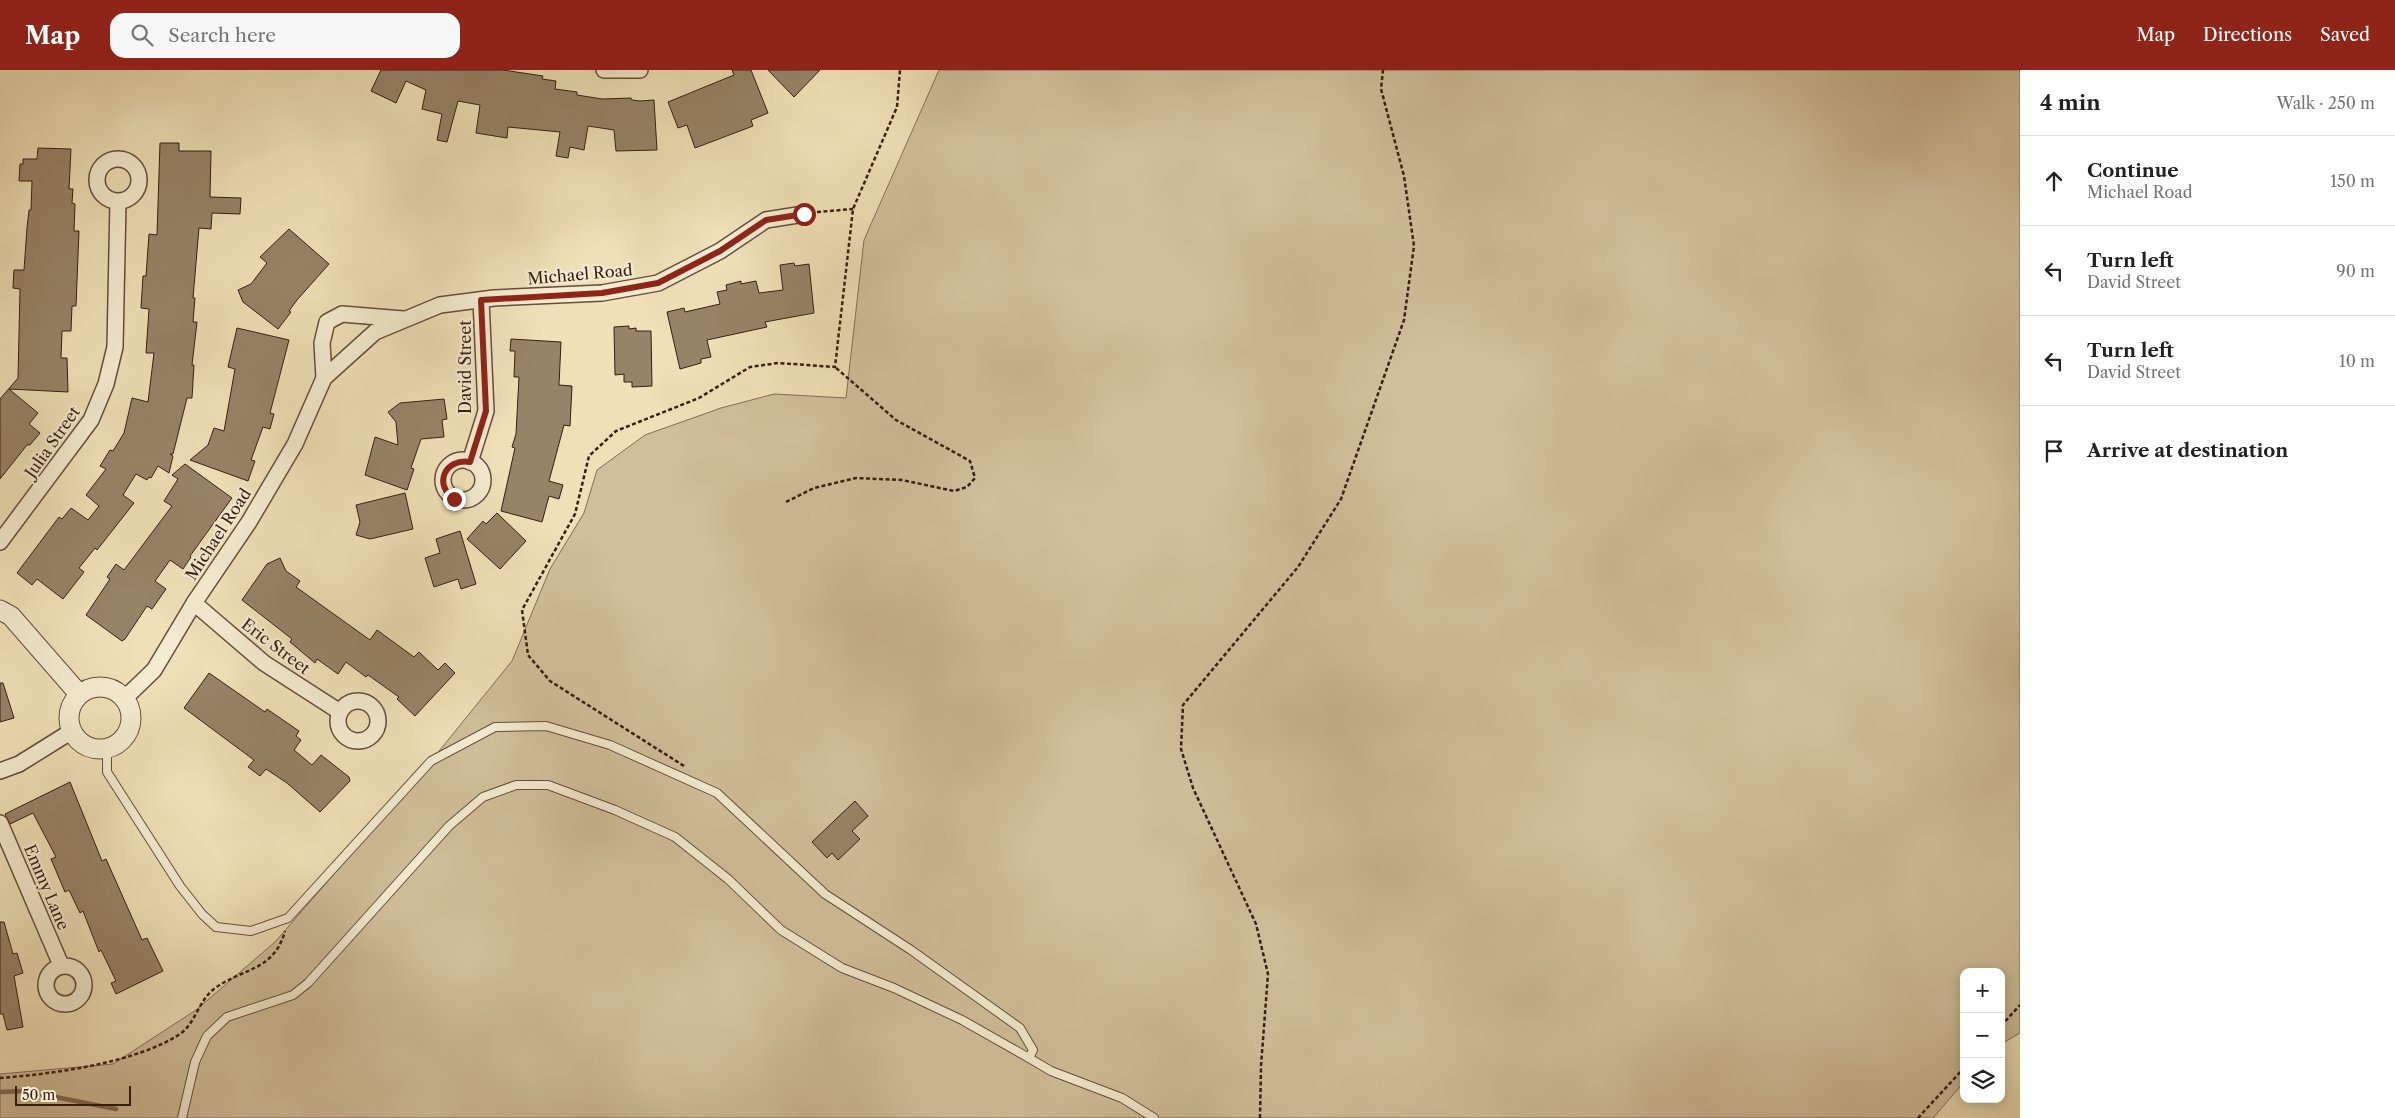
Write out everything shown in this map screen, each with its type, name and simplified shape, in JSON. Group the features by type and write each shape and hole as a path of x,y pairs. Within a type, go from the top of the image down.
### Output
{"street":[{"path":"604,70 640,70"},
{"name":"Julia Street","path":"0,542 91,420 106,384 114,347 118,202"},
{"name":"Michael Road","path":"125,698 154,670 194,603 249,522 295,444 324,378 374,332 440,304 602,293 658,283 720,251 766,220 804,214"},
{"name":"David Street","path":"470,462 486,411 481,300"},
{"name":"Michael Road","path":"324,378 322,343 327,322 342,314 404,319"},
{"name":"Eric Street","path":"194,603 264,663 340,712"},
{"path":"0,610 11,616 80,694"},
{"path":"98,686 118,691 125,698 132,718 130,729 120,741 107,748 96,749 86,746 72,731 69,711 80,694 88,688 98,686"},
{"path":"0,771 19,764 72,731"},
{"name":"Emmy Lane","path":"0,823 61,965"}],"lane":[{"path":"107,748 107,772 180,886 202,914 216,927 251,931 288,918 431,761 495,728 546,726 610,745 717,793 825,894 911,950 1020,1028 1032,1050 1028,1058"},
{"path":"182,1118 195,1062 207,1036 227,1017 292,995 308,983 449,826 483,797 516,785 548,785 615,810 675,837 728,880 781,930 842,968 894,988 962,1020 1051,1071 1122,1098 1154,1118"}],"path":[{"path":"834,367 853,209 897,107 900,70"},
{"path":"1260,1118 1263,1020 1268,974 1256,924 1193,788 1181,749 1184,705 1298,567 1341,499 1404,320 1414,246 1404,176 1381,89 1383,70"},
{"path":"804,214 853,209"},
{"path":"693,782 682,763 550,681 528,655 522,610 575,514 590,456 616,431 699,398 750,367 778,363 834,367 896,420 970,461 975,478 967,487 954,491 902,480 856,478 814,488 786,502"},
{"path":"0,1078 64,1071 146,1051 182,1034 213,989 258,967 281,946 288,918"},
{"path":"2005,1022 2020,1005"},
{"path":"1918,1118 1960,1072"}],"shaded area":[{"path":"939,70 2020,70 2020,1033 2005,1042 2005,968 1960,968 1960,1087 1933,1118 0,1118 0,1074 113,1064 196,1010 275,942 414,782 512,661 550,569 584,513 597,470 645,435 721,408 774,394 846,398 864,240"}],"building":[{"path":"381,70 503,70 543,76 542,79 556,81 555,89 577,92 577,95 602,99 631,98 632,100 640,101 654,100 657,150 616,151 614,130 588,126 584,150 570,147 568,158 556,156 560,132 508,127 507,138 476,133 480,105 458,101 447,142 437,140 442,114 422,109 426,90 406,81 396,103 371,91"},
{"path":"732,70 751,70 768,113 751,120 753,126 695,148 687,125 678,128 668,102 734,75"},
{"path":"768,70 820,70 794,97"},
{"path":"160,143 179,143 179,151 211,151 210,197 241,198 240,214 212,213 211,229 199,228 193,298 195,298 193,322 197,322 192,365 194,365 192,398 187,398 173,454 170,454 173,456 169,473 158,466 151,478 149,477 147,480 136,474 123,495 134,503 97,550 95,548 79,568 84,572 63,599 37,579 32,585 17,573 59,517 62,519 71,508 88,520 99,506 86,495 106,469 100,466 110,450 113,451 124,433 132,398 148,402 154,353 146,353 149,309 141,308 143,276 146,276 149,234 157,235"},
{"path":"38,148 71,149 69,189 73,189 72,203 75,204 74,231 79,231 76,306 72,306 71,331 62,331 61,358 67,358 68,392 9,389 38,413 29,424 40,433 30,445 27,445 0,479 0,399 18,378 20,289 13,288 14,270 24,270 29,210 31,210 32,181 19,181 20,164 23,164 23,159 37,159"},
{"path":"289,229 329,264 297,300 289,311 291,312 278,329 243,302 238,290 251,284 267,263 260,257"},
{"path":"794,263 795,266 809,264 814,313 765,322 767,327 707,340 711,357 701,359 701,363 680,369 667,312 684,308 685,312 720,304 717,292 727,290 726,285 741,281 741,284 756,281 759,293 783,290 780,265"},
{"path":"629,326 629,329 636,328 636,331 651,331 652,386 632,387 632,382 624,382 624,374 615,375 614,327"},
{"path":"237,328 289,340 270,413 274,414 270,429 263,427 251,460 255,461 248,481 190,460 208,445 214,428 224,431 235,369 228,367"},
{"path":"511,339 561,342 559,385 572,386 570,426 564,425 549,481 563,485 559,499 549,496 542,522 501,511 515,448 512,447 516,434 519,377 514,377 515,351 510,351"},
{"path":"444,399 447,419 442,420 444,437 421,439 411,468 414,469 407,490 365,475 375,437 398,445 396,422 388,412 400,403"},
{"path":"185,464 232,498 190,556 183,569 170,560 155,581 166,589 152,609 147,606 122,641 86,615 110,579 107,577 116,564 124,570 172,506 164,501 178,479 172,475"},
{"path":"405,493 413,529 370,539 356,535 360,522 356,505"},
{"path":"497,513 526,541 500,569 467,539 483,521 486,524"},
{"path":"460,531 476,584 461,589 458,579 434,587 425,558 440,553 436,539"},
{"path":"280,558 286,571 300,581 296,587 370,640 377,630 414,657 419,652 438,670 445,663 455,673 415,716 397,699 399,697 346,662 338,674 317,659 315,663 290,642 292,639 242,600 267,564"},
{"path":"209,673 265,712 267,709 299,731 296,736 301,740 294,750 312,765 321,755 349,777 350,781 320,812 287,783 266,769 260,776 248,767 254,760 184,708"},
{"path":"0,683 3,683 14,718 0,722"},
{"path":"70,782 102,861 106,859 142,940 147,938 163,971 116,994 111,983 116,981 101,950 99,952 83,911 80,913 69,890 65,892 51,859 56,857 33,813 10,824 5,814"},
{"path":"855,801 868,816 852,831 860,839 838,860 832,853 827,858 812,842"},
{"path":"0,922 4,922 13,954 17,953 23,973 14,976 23,1027 7,1030 3,1014 0,1014"}],"waterway":[{"path":"0,1092 25,1091 116,1109"}],"route":[{"path":"454,499 448,495 445,489 443,476 450,465 456,461 470,462 486,411 481,300 602,293 658,283 720,251 766,220 804,214"}]}
